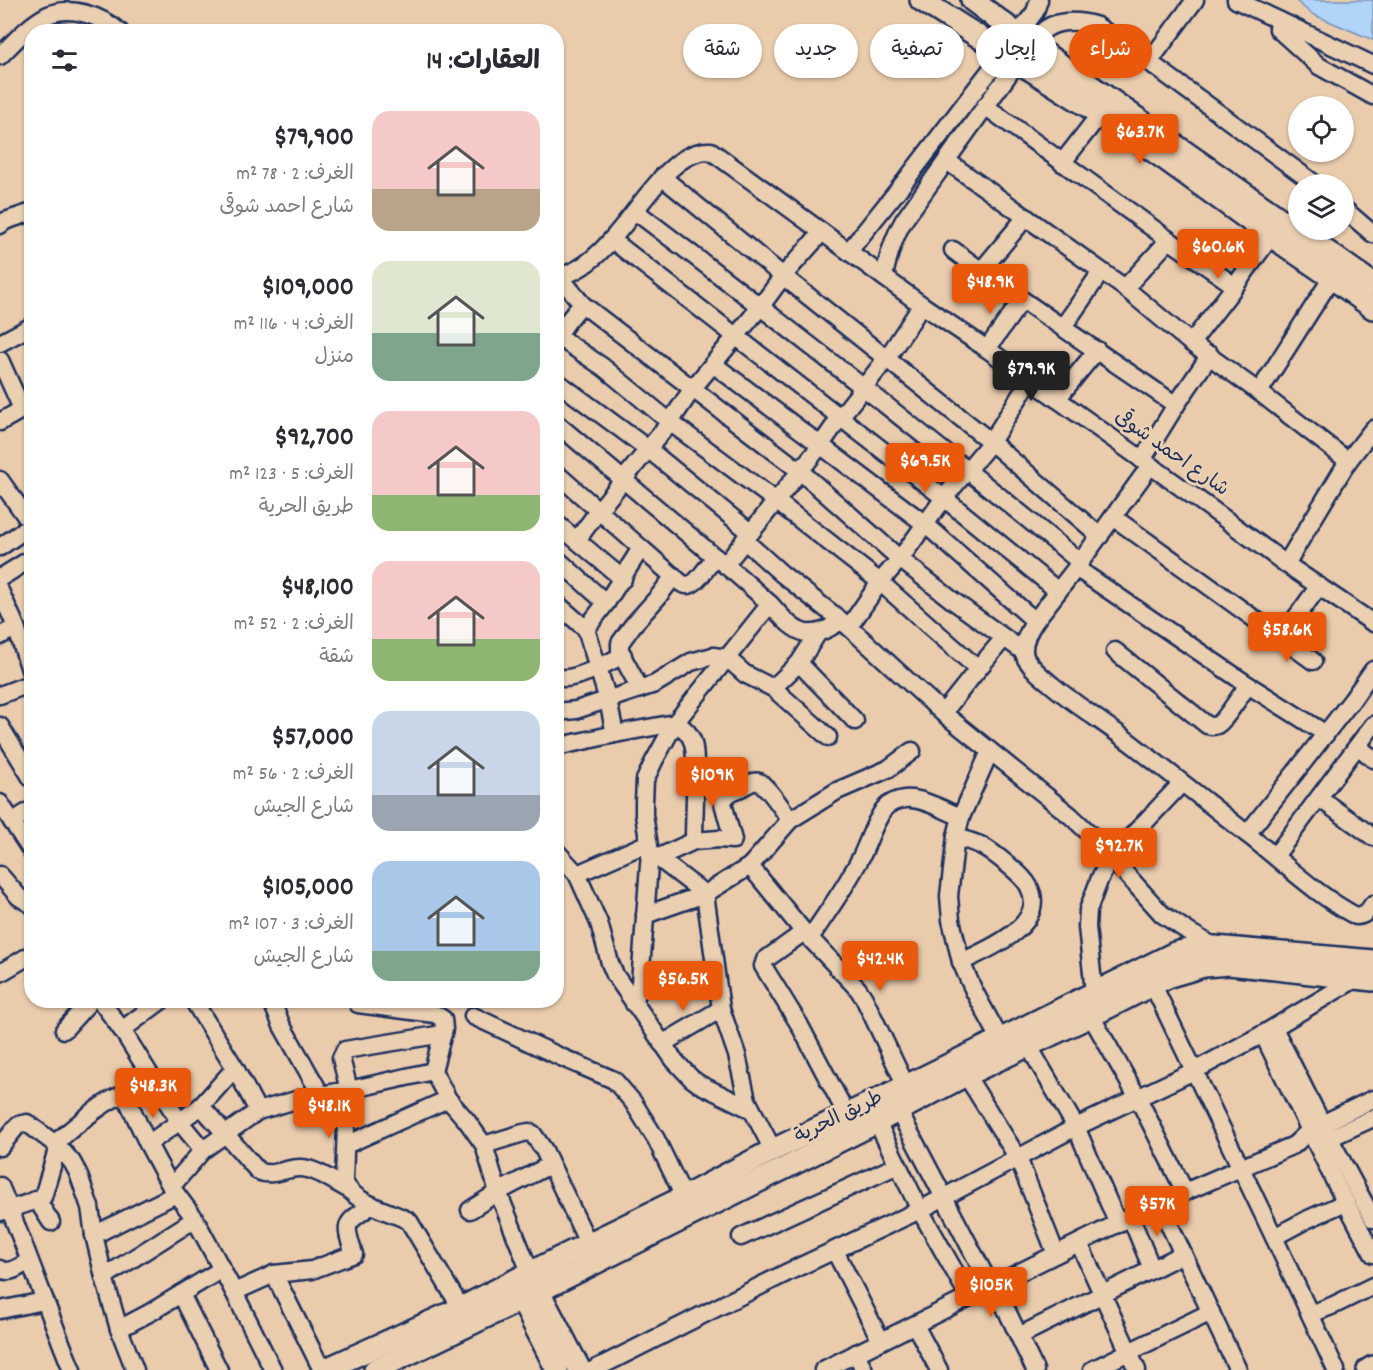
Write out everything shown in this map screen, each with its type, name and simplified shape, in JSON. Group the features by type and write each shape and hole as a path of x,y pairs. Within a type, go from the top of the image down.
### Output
{"main road":[{"path":"921,0 976,36"},
{"path":"972,0 1005,24"},
{"path":"1057,63 1336,270 1373,308"},
{"path":"1042,78 1165,159 1270,236 1336,270 1373,284"},
{"name":"طريق الحرية","path":"323,1370 461,1308 525,1286 588,1243 1175,953 1196,948 1215,947 1373,961"},
{"name":"طريق الحرية","path":"375,1370 525,1286 877,1122 966,1075 1170,976 1204,966 1229,964 1365,979"},
{"path":"525,1286 556,1370"},
{"path":"525,1286 580,1370"},
{"path":"1368,1370 1373,1367"}],"street":[{"path":"1031,24 1039,0"},
{"path":"1152,58 1194,0"},
{"path":"1236,0 1373,65"},
{"path":"34,24 48,15 70,11 91,15 108,24"},
{"path":"1280,21 1278,29 1319,66 1373,96"},
{"path":"1057,24 1091,24"},
{"path":"0,56 24,32"},
{"path":"1152,64 1301,174"},
{"path":"849,251 993,78"},
{"path":"884,277 897,231 985,106 1000,78"},
{"path":"985,106 1169,240 1235,285"},
{"path":"1062,163 1100,114"},
{"name":"شارع احمد شوقى","path":"662,177 684,158 695,153 711,151 922,305 987,349 1286,564 1373,623"},
{"path":"946,160 1125,288 1191,343 1210,355 1348,461"},
{"path":"564,275 586,265 612,240 662,177 991,442 1100,536"},
{"path":"635,211 761,306 968,470 1078,565 1248,685 1326,734"},
{"path":"2,221 24,217"},
{"path":"981,271 1026,217"},
{"path":"1354,218 1373,234"},
{"path":"564,545 599,510 670,422 693,388 783,276 822,232"},
{"path":"1191,343 1270,236"},
{"path":"612,240 841,416 1058,591"},
{"path":"1125,288 1169,240"},
{"path":"953,250 1176,405"},
{"path":"1259,392 1336,270"},
{"path":"1063,327 1101,272"},
{"path":"564,284 582,304 800,471 900,559 1024,652"},
{"path":"987,349 1022,300"},
{"path":"564,326 582,304"},
{"path":"564,480 683,584 691,584 747,536 776,501 886,358 922,305"},
{"path":"1,340 24,330"},
{"path":"564,342 603,367 670,422 880,582 978,669"},
{"path":"1057,399 1097,350"},
{"path":"1210,355 1176,405 1146,463 1113,517 1035,621 1027,637 1024,652 1035,671 1059,692 1182,783 1301,879 1356,916 1367,912 1373,904"},
{"path":"0,360 24,402"},
{"path":"713,364 924,524 1035,621"},
{"path":"564,430 720,560 798,630 818,633 845,624 900,559 944,498 991,442 1030,380"},
{"path":"564,387 648,449 747,536 782,574 845,624 943,713 1071,816 1112,857 1162,914 1215,947"},
{"path":"0,422 24,409"},
{"path":"1286,564 1348,461 1373,429"},
{"path":"0,480 24,514"},
{"path":"1113,517 1313,661"},
{"path":"564,529 622,579"},
{"path":"0,547 24,530"},
{"path":"586,629 606,603 641,548"},
{"path":"0,578 24,563"},
{"path":"564,565 606,603"},
{"path":"640,689 619,646 633,625 674,576"},
{"path":"1282,638 1319,586"},
{"path":"0,591 24,652"},
{"path":"634,1004 640,983 652,851 644,808 645,780 675,723 770,604"},
{"path":"564,610 586,629 608,700 615,734"},
{"path":"0,636 16,627"},
{"path":"773,688 799,663 818,633"},
{"path":"943,713 1004,638"},
{"path":"1115,651 1207,725 1215,726 1221,722 1248,685"},
{"path":"564,678 598,668 623,655"},
{"path":"564,711 576,710 655,684 698,659 713,656 727,658 745,674 773,688 828,737"},
{"path":"799,663 855,721"},
{"path":"1247,834 1373,670"},
{"path":"0,695 24,686"},
{"path":"564,745 675,723 681,726 693,742 694,841"},
{"path":"1275,856 1373,725"},
{"path":"0,726 24,765"},
{"path":"1358,746 1373,759"},
{"path":"645,915 705,894 750,866 790,820 837,791 888,769 912,751"},
{"path":"990,751 961,818 956,836 949,896 951,920 961,962 1000,1039"},
{"path":"577,874 694,841 733,840 724,800 728,794 753,782 759,782 769,791 790,820"},
{"path":"1095,992 1087,927 1088,910 1100,878 1112,857 1182,783"},
{"path":"1319,798 1371,832"},
{"path":"847,1115 799,1024 763,966 765,960 807,935 832,907 862,855 874,825 890,804 901,800 917,799 961,818"},
{"path":"0,803 24,840"},
{"path":"12,822 24,814"},
{"path":"956,836 980,845 1024,879 1031,890 1033,904 1024,922 999,944 961,962"},
{"path":"652,851 705,894 721,1009 737,1055 750,1109 773,1150"},
{"path":"564,859 577,874 599,923 609,963 621,985 662,1044 674,1060 699,1084 750,1109"},
{"path":"750,866 807,935 858,989 906,1086"},
{"path":"0,875 24,900"},
{"path":"0,973 24,959"},
{"path":"593,1370 788,1272 920,1210 1076,1127 1194,1071 1365,979"},
{"path":"1153,985 1336,1370"},
{"path":"64,1029 84,1008"},
{"path":"106,1008 122,1029 179,1120 203,1150"},
{"path":"122,1029 151,1008"},
{"path":"198,1008 258,1111"},
{"path":"274,1008 282,1026 334,1092 346,1125 344,1181 346,1188"},
{"path":"389,1008 435,1014 443,1019 444,1029 433,1071 448,1099 484,1144 525,1286"},
{"path":"662,1044 721,1009"},
{"path":"473,1016 614,1080 644,1119 656,1139 684,1197"},
{"path":"1091,1016 1138,1098 1185,1192"},
{"path":"1268,1031 1320,1134 1373,1219"},
{"path":"334,1092 341,1058 345,1050 443,1034"},
{"path":"1028,1045 1076,1127 1124,1221 1152,1269"},
{"path":"148,1144 201,1106 235,1068"},
{"path":"94,1235 173,1190 203,1150 258,1111 303,1098 433,1071"},
{"path":"966,1075 1018,1158 1056,1254"},
{"path":"5,1210 43,1197 56,1144 99,1109 122,1095 126,1097 173,1190 195,1219 222,1269 273,1370"},
{"path":"1320,1134 1373,1098"},
{"path":"346,1145 448,1099"},
{"path":"201,1106 258,1172 270,1174 296,1168 307,1169 346,1188 372,1205 409,1221 461,1308"},
{"path":"898,1110 1035,1370"},
{"path":"823,1370 1159,1203 1320,1134 1373,1118"},
{"path":"877,1122 920,1210 969,1298"},
{"path":"0,1147 18,1125 29,1124 56,1144 72,1162 81,1178 90,1207 104,1277 119,1329 135,1370"},
{"path":"484,1144 529,1132 534,1136 544,1150 588,1243"},
{"path":"1320,1134 1346,1202 1373,1254"},
{"path":"741,1237 898,1165"},
{"path":"470,1210 498,1192 550,1166"},
{"path":"0,1186 5,1210 22,1236 29,1261 72,1370"},
{"path":"37,1200 51,1222"},
{"path":"1274,1237 1346,1202"},
{"path":"1159,1203 1238,1370"},
{"path":"234,1292 274,1274 312,1270 354,1254 346,1231 352,1219 372,1205"},
{"path":"104,1277 195,1219"},
{"path":"1078,1243 1137,1370"},
{"path":"835,1251 881,1341"},
{"path":"1019,1336 1183,1254"},
{"path":"0,1269 5,1272 11,1271 29,1261"},
{"path":"119,1329 222,1269"},
{"path":"274,1274 323,1370"},
{"path":"1311,1314 1373,1286"},
{"path":"181,1293 219,1370"},
{"path":"0,1310 44,1301"},
{"path":"1092,1370 1211,1312"},
{"path":"915,1325 939,1370"},
{"path":"856,1353 864,1370"}],"water":[{"path":"1295,0 1373,0 1373,40 1312,14"}]}
